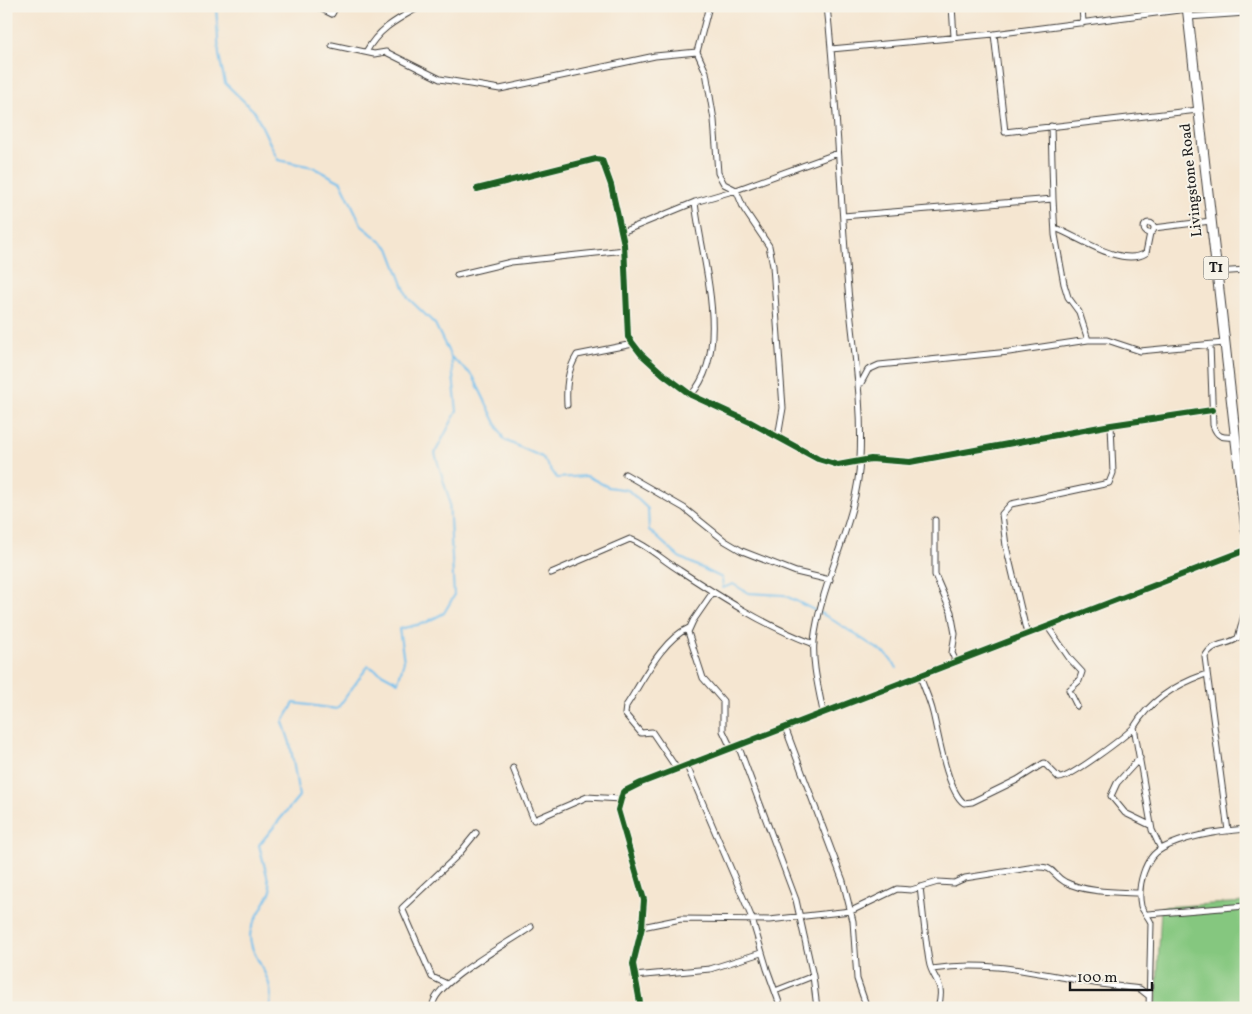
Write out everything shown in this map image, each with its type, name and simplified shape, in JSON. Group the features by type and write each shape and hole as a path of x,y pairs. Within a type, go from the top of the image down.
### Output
{"highway":[{"name":"Livingstone Road","path":"1188,11 1234,437 1246,530"}],"street":[{"path":"316,6 332,14 336,6"},
{"path":"366,52 378,32 421,6"},
{"path":"709,6 697,52 706,72 714,120 718,173 724,184 736,190 744,210 769,246 773,266 783,408 778,437"},
{"path":"823,712 814,644 818,617 852,504 860,460 859,388 843,216 827,6"},
{"path":"952,6 954,36"},
{"path":"1082,6 1083,23"},
{"path":"831,49 954,36 994,34 1188,11 1246,13"},
{"path":"994,34 1004,132 1198,110"},
{"path":"332,45 366,52 386,52 440,79 500,89 655,56 697,52"},
{"path":"1051,126 1055,228 1066,292 1079,312 1088,340"},
{"path":"622,232 695,202 736,190 838,153"},
{"path":"477,189 596,159 602,160 622,232 625,250 628,337 663,374 691,395 778,437 818,459 838,465 871,459 910,462 1111,425 1212,410"},
{"path":"843,216 1053,199"},
{"path":"691,395 699,386 708,362 713,330 695,202"},
{"path":"1055,228 1115,256 1137,257 1146,253 1150,233 1154,228 1211,222"},
{"path":"1150,233 1144,229 1146,224 1151,224 1154,228"},
{"path":"457,275 511,262 625,250"},
{"path":"1216,272 1246,270"},
{"path":"859,388 868,370 879,365 1009,352 1088,340 1107,340 1140,351 1224,343"},
{"path":"567,405 566,388 571,366 577,355 634,344"},
{"path":"1210,345 1212,410 1216,433 1222,438 1234,437"},
{"path":"1028,634 1006,546 1002,514 1011,504 1109,484 1113,473 1111,425"},
{"path":"625,474 684,508 725,541 742,551 796,572 830,580"},
{"path":"935,520 935,574 951,612 955,634 952,652 956,662"},
{"path":"551,573 630,539 644,544 672,566 750,614 793,636 814,644"},
{"path":"641,1008 634,976 635,950 642,927 643,893 618,810 623,792 738,745 1246,550"},
{"path":"677,769 652,732 641,733 625,714 626,706 658,656 680,632 689,628 713,592"},
{"path":"1228,830 1206,674 1206,657 1209,650 1216,645 1238,638 1246,608"},
{"path":"1048,627 1082,672 1079,681 1069,690 1077,706"},
{"path":"689,628 690,642 703,678 723,701 723,731 731,748"},
{"path":"920,676 932,711 949,774 957,797 964,803 972,802 1017,780 1044,763 1059,778 1065,778 1089,763 1134,726 1145,712 1178,684 1206,674"},
{"path":"1134,726 1150,825 1161,849"},
{"path":"785,728 839,866 851,911 857,979 867,1008"},
{"path":"738,745 800,915 813,976 817,1008"},
{"path":"1140,758 1117,783 1111,796 1125,813 1150,825"},
{"path":"687,766 752,921 761,953 781,1008"},
{"path":"513,768 534,820 587,797 620,799"},
{"path":"1149,1008 1151,922 1148,914 1142,909 1140,893 1144,867 1161,849 1228,830 1246,829"},
{"path":"447,984 432,977 402,908 458,855 476,833"},
{"path":"642,927 690,918 752,921 851,911 897,889 911,890 938,882 954,883 965,878 1045,866 1052,869 1065,881 1087,888 1140,893"},
{"path":"920,887 932,969 939,982 941,995 938,1008"},
{"path":"1148,914 1246,906"},
{"path":"433,1008 433,1000 447,984 531,927"},
{"path":"634,976 710,969 761,953"},
{"path":"932,969 958,965 1024,969 1072,980 1140,989 1149,996"},
{"path":"775,991 813,976"}],"green space":[{"path":"1246,902 1246,1008 1156,1008 1161,907"}],"waterway":[{"path":"216,6 219,55 225,83 255,112 278,160 313,167 341,182 362,226 389,248 408,298 435,324 451,357 473,376 504,440 542,457 557,478 587,476 608,487 628,490 648,509 649,530 679,557 722,578 723,588 733,584 748,593 784,595 828,617 887,655 897,668"},
{"path":"269,1008 271,996 269,986 252,948 250,939 251,930 271,891 259,845 299,796 290,743 283,722 294,703 337,709 368,666 398,682 404,661 399,629 425,623 444,613 454,596 449,499 435,453 457,411 451,358"}],"cycle path":[{"path":"477,189 596,159 602,160 611,185 624,244 628,337 641,354 663,374 691,395 750,422 818,459 838,465 871,459 910,462 1111,425 1212,410"},
{"path":"641,1008 633,964 642,927 644,900 618,810 623,792 641,783 1246,550"}]}
